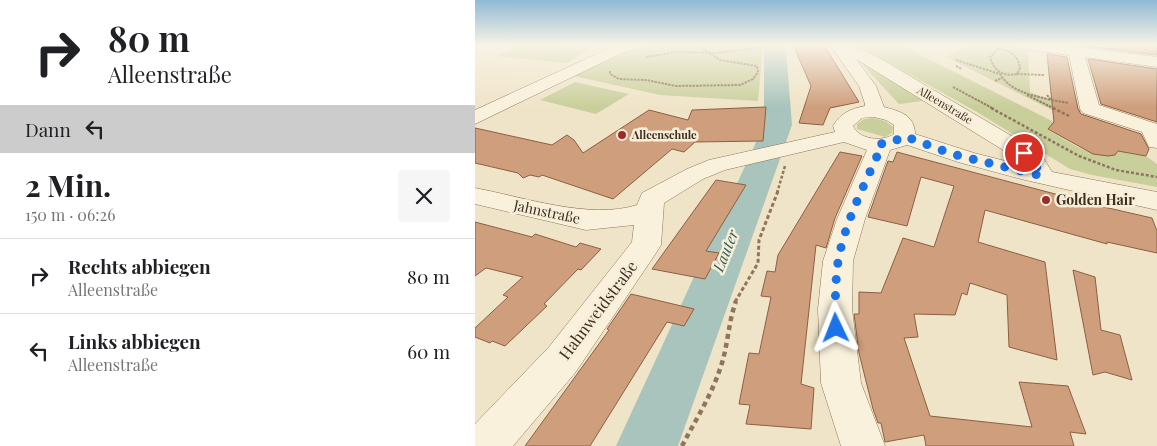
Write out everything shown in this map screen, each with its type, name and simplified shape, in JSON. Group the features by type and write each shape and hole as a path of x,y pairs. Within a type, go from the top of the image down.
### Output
{"street":[{"path":"475,118 586,66"},
{"name":"Alleenstraße","path":"854,66 874,101 874,111"},
{"name":"Alleenstraße","path":"881,66 1024,153 1033,161 1042,176"},
{"path":"1079,66 1090,109 1150,128 1157,142"},
{"path":"863,446 841,383 835,309 838,261 851,219 878,154 891,140 906,132 904,125 898,118 887,113 874,111 859,113 847,118 843,126 847,135 856,140 891,140 1157,201"},
{"path":"648,211 651,199 695,174 717,165 847,135"},
{"name":"Jahnstraße","path":"475,196 586,220 627,218 648,211"},
{"name":"Hahnweidstraße","path":"484,446 562,360 647,245 648,211"}],"path":[{"path":"610,68 610,74 619,79 646,80 676,86 740,85 753,79 758,72 756,66"},
{"path":"956,66 962,69"},
{"path":"972,66 1011,76 1017,74 1045,75"},
{"path":"993,66 1002,78 1020,92 1069,116"},
{"path":"1017,74 1019,66"},
{"path":"995,81 1002,78"},
{"path":"1020,92 1051,100"},
{"path":"1019,123 1093,162 1129,174 1157,177"},
{"path":"682,446 720,370 728,342 732,312 737,298 758,262 756,252 758,242 774,203 785,163 785,150"}],"green space":[{"path":"596,66 761,66 758,101 660,95 574,76"},
{"path":"864,66 874,66 931,100 899,104"},
{"path":"894,66 942,66 1054,122 1048,130 1089,152 1106,156 1115,155 1118,151 1146,156 1157,164 1157,187 1070,169 977,112"},
{"path":"964,66 1029,66 1030,92 1066,106 1084,110 1066,117"},
{"path":"575,82 629,94 596,114 540,100"},
{"path":"873,118 885,121 893,127 892,133 885,137 857,129 857,124 864,119"}],"building":[{"path":"802,66 837,66 859,102 830,108 823,125 799,123 811,86"},
{"path":"1048,66 1069,66 1078,109 1081,114 1141,134 1149,149 1146,156 1118,151 1115,155 1108,156 1093,154 1048,129 1054,122"},
{"path":"1090,66 1135,66 1157,69 1157,122 1101,104"},
{"path":"766,107 763,141 695,142 684,152 672,149 613,199 542,175 539,177 530,175 523,178 518,173 475,163 475,128 552,145 567,135 574,140 583,153 649,110 688,120 692,110"},
{"path":"840,152 862,156 835,218 826,248 816,245 801,384 814,388 811,429 746,424 750,405 739,404 749,353 759,354 771,297 761,296 767,271 775,272 778,255"},
{"path":"897,152 1152,218 1157,231 1157,253 1107,242 1107,244 985,210 978,242 1045,262 1057,360 1009,347 1007,295 970,283 967,295 962,293 955,315 914,314 918,337 904,338 930,416 1032,427 1019,382 1068,386 1086,434 1070,432 1074,446 926,446 924,435 885,442 881,423 878,423 873,409 859,353 854,314 859,314 859,292 881,293 903,238 934,247 954,186 921,177 907,226 868,217 888,161 893,162"},
{"path":"716,180 746,185 706,251 719,253 705,279 652,269"},
{"path":"475,222 532,237 535,234 576,247 580,243 601,249 581,270 578,269 544,304 547,306 505,346 492,341 490,343 475,337 475,328 508,297 503,295 523,277 486,268 475,276"},
{"path":"1073,270 1095,277 1101,330 1120,335 1132,380 1105,372 1093,375"},
{"path":"631,294 694,309 684,326 667,322 590,446 525,446 609,330 607,329"}],"waterway":[{"name":"Lauter","path":"647,446 778,125 776,66"}],"place":[{"name":"Alleenschule","path":"622,135"},
{"name":"Golden Hair","path":"1046,200"}],"route":[{"path":"836,328 835,309 838,261 851,219 878,154 879,144 891,143 904,136 952,154 1042,176 1033,161 1024,153"}]}
